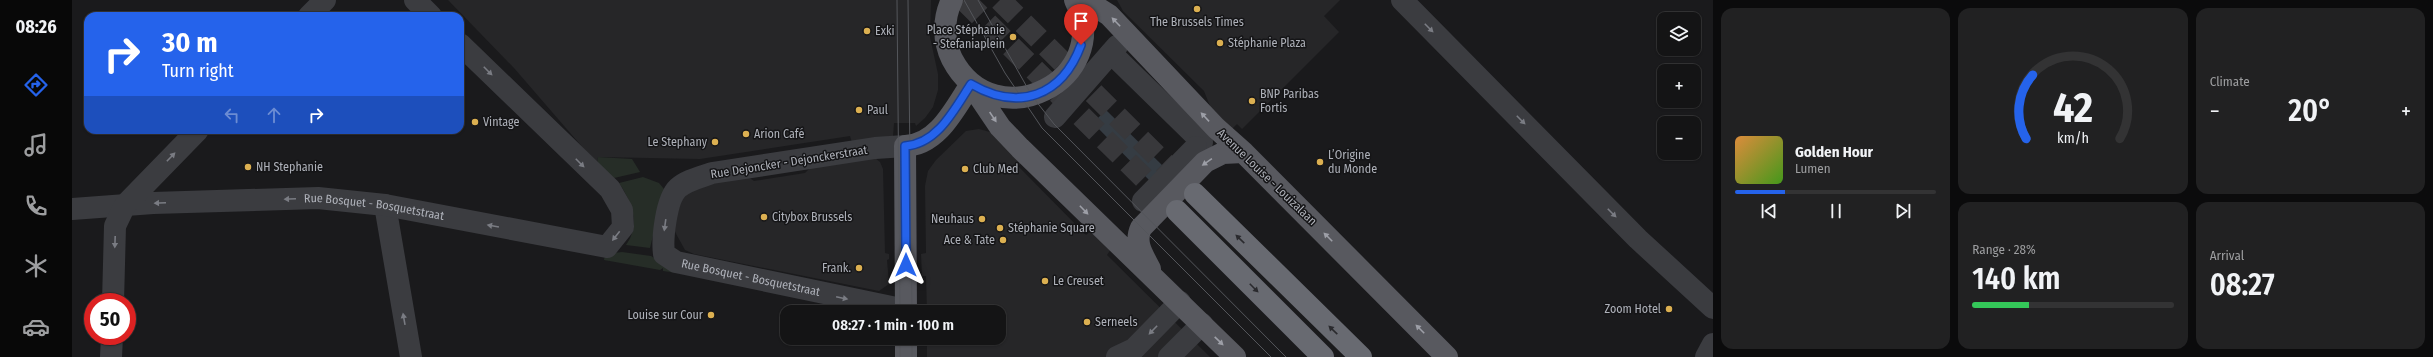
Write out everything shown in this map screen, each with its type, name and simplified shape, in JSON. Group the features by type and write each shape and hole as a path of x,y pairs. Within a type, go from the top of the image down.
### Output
{"highway":[{"path":"1195,194 1361,357"},
{"path":"1177,211 1323,357"}],"main road":[{"path":"971,84 992,95 1020,98 1032,96 1049,89 1064,77 1075,62 1081,45 1082,26 1075,0"},
{"name":"Avenue Louise - Louizalaan","path":"1085,0 1109,15 1216,128 1243,152 1447,357"},
{"path":"949,2 945,28 948,51 958,71 971,84 1000,127 1109,236 1154,276 1236,357"},
{"path":"906,305 905,146 924,141 938,131 971,84"},
{"path":"1154,276 1139,249 1137,236 1141,228 1205,162 1222,153 1243,152"},
{"path":"906,345 906,357"}],"street":[{"path":"313,12 325,0"},
{"path":"415,0 427,12"},
{"path":"1402,0 1632,233 1713,308"},
{"name":"Rue Bosquet - Bosquetstraat","path":"72,209 125,205 318,198 384,205 607,247 623,227 622,210 610,189 464,48"},
{"path":"1058,117 1114,50 1201,143 1141,201"},
{"path":"113,293 115,226 125,205 194,134"},
{"name":"Rue Dejoncker - Dejonckerstraat","path":"677,188 691,180 712,173 875,148 905,146"},
{"name":"Rue Bosquet - Bosquetstraat","path":"677,188 666,215 662,240 664,254 676,262 878,305"},
{"path":"384,205 411,357"},
{"path":"1117,357 1134,349 1180,302"},
{"path":"1169,357 1202,324"},
{"path":"1706,357 1713,344"},
{"path":"112,345 112,357"}],"shaded area":[{"path":"448,0 931,0 930,37 938,74 938,90 933,107 925,118 916,126 915,123 894,123 893,136 852,143 850,136 700,159 598,157 597,164 514,68 464,16 464,12 460,12"},
{"path":"1117,0 1340,0 1324,16 1339,32 1242,129 1237,124 1231,130 1212,111 1204,91 1123,11"},
{"path":"1106,110 1164,167 1150,181 1093,123"},
{"name":"Stéphanie Square","path":"979,129 990,132 1023,161 1018,166 1086,235 1092,230 1111,249 1107,255 1210,357 927,357 927,345 1006,345 1006,305 927,305 926,276 922,276 921,254 926,253 925,186 928,171 936,160 966,131"},
{"path":"598,157 632,159 640,172 614,178 597,164"},
{"path":"875,158 880,162 883,169 885,253 889,254 889,259 887,260 889,284 879,291 694,254 685,250 674,230 673,226 683,197 704,183 747,176 754,181 805,173 812,166"},
{"path":"643,177 659,183 664,189 650,248 626,245 631,237 634,221 631,205 619,183"},
{"path":"622,252 651,256 677,273 663,271 663,268 660,270 604,260 605,254"}],"tunnel":[{"path":"964,0 1168,202"},
{"path":"1000,0 1185,184"}],"tram line":[{"path":"897,0 900,305"},
{"path":"908,0 912,305"},
{"path":"964,0 1005,73 1042,128 1271,357"},
{"path":"978,0 1032,96 1054,124 1286,357"},
{"path":"900,345 900,357"},
{"path":"912,345 912,357"}],"place":[{"name":"The Brussels Times","path":"1197,9"},
{"name":"Exki","path":"867,31"},
{"name":"Place Stéphanie - Stefaniaplein","path":"1013,37"},
{"name":"Stéphanie Plaza","path":"1220,43"},
{"name":"BNP Paribas Fortis","path":"1252,101"},
{"name":"Paul","path":"859,110"},
{"name":"Vintage","path":"475,122"},
{"name":"Arion Café","path":"746,134"},
{"name":"Le Stephany","path":"715,142"},
{"name":"L’Origine du Monde","path":"1320,162"},
{"name":"NH Stephanie","path":"248,167"},
{"name":"Club Med","path":"965,169"},
{"name":"Citybox Brussels","path":"764,217"},
{"name":"Neuhaus","path":"982,219"},
{"name":"Stéphanie Square","path":"1000,228"},
{"name":"Ace & Tate","path":"1003,240"},
{"name":"Frank.","path":"859,268"},
{"name":"Le Creuset","path":"1045,281"},
{"name":"Zoom Hotel","path":"1669,309"},
{"name":"Louise sur Cour","path":"711,315"},
{"name":"Serneels","path":"1087,322"}],"route":[{"path":"906,265 905,146 910,146 924,141 938,131 971,84 986,93 1003,98 1032,96 1049,89 1064,77 1075,62 1081,45"}]}
